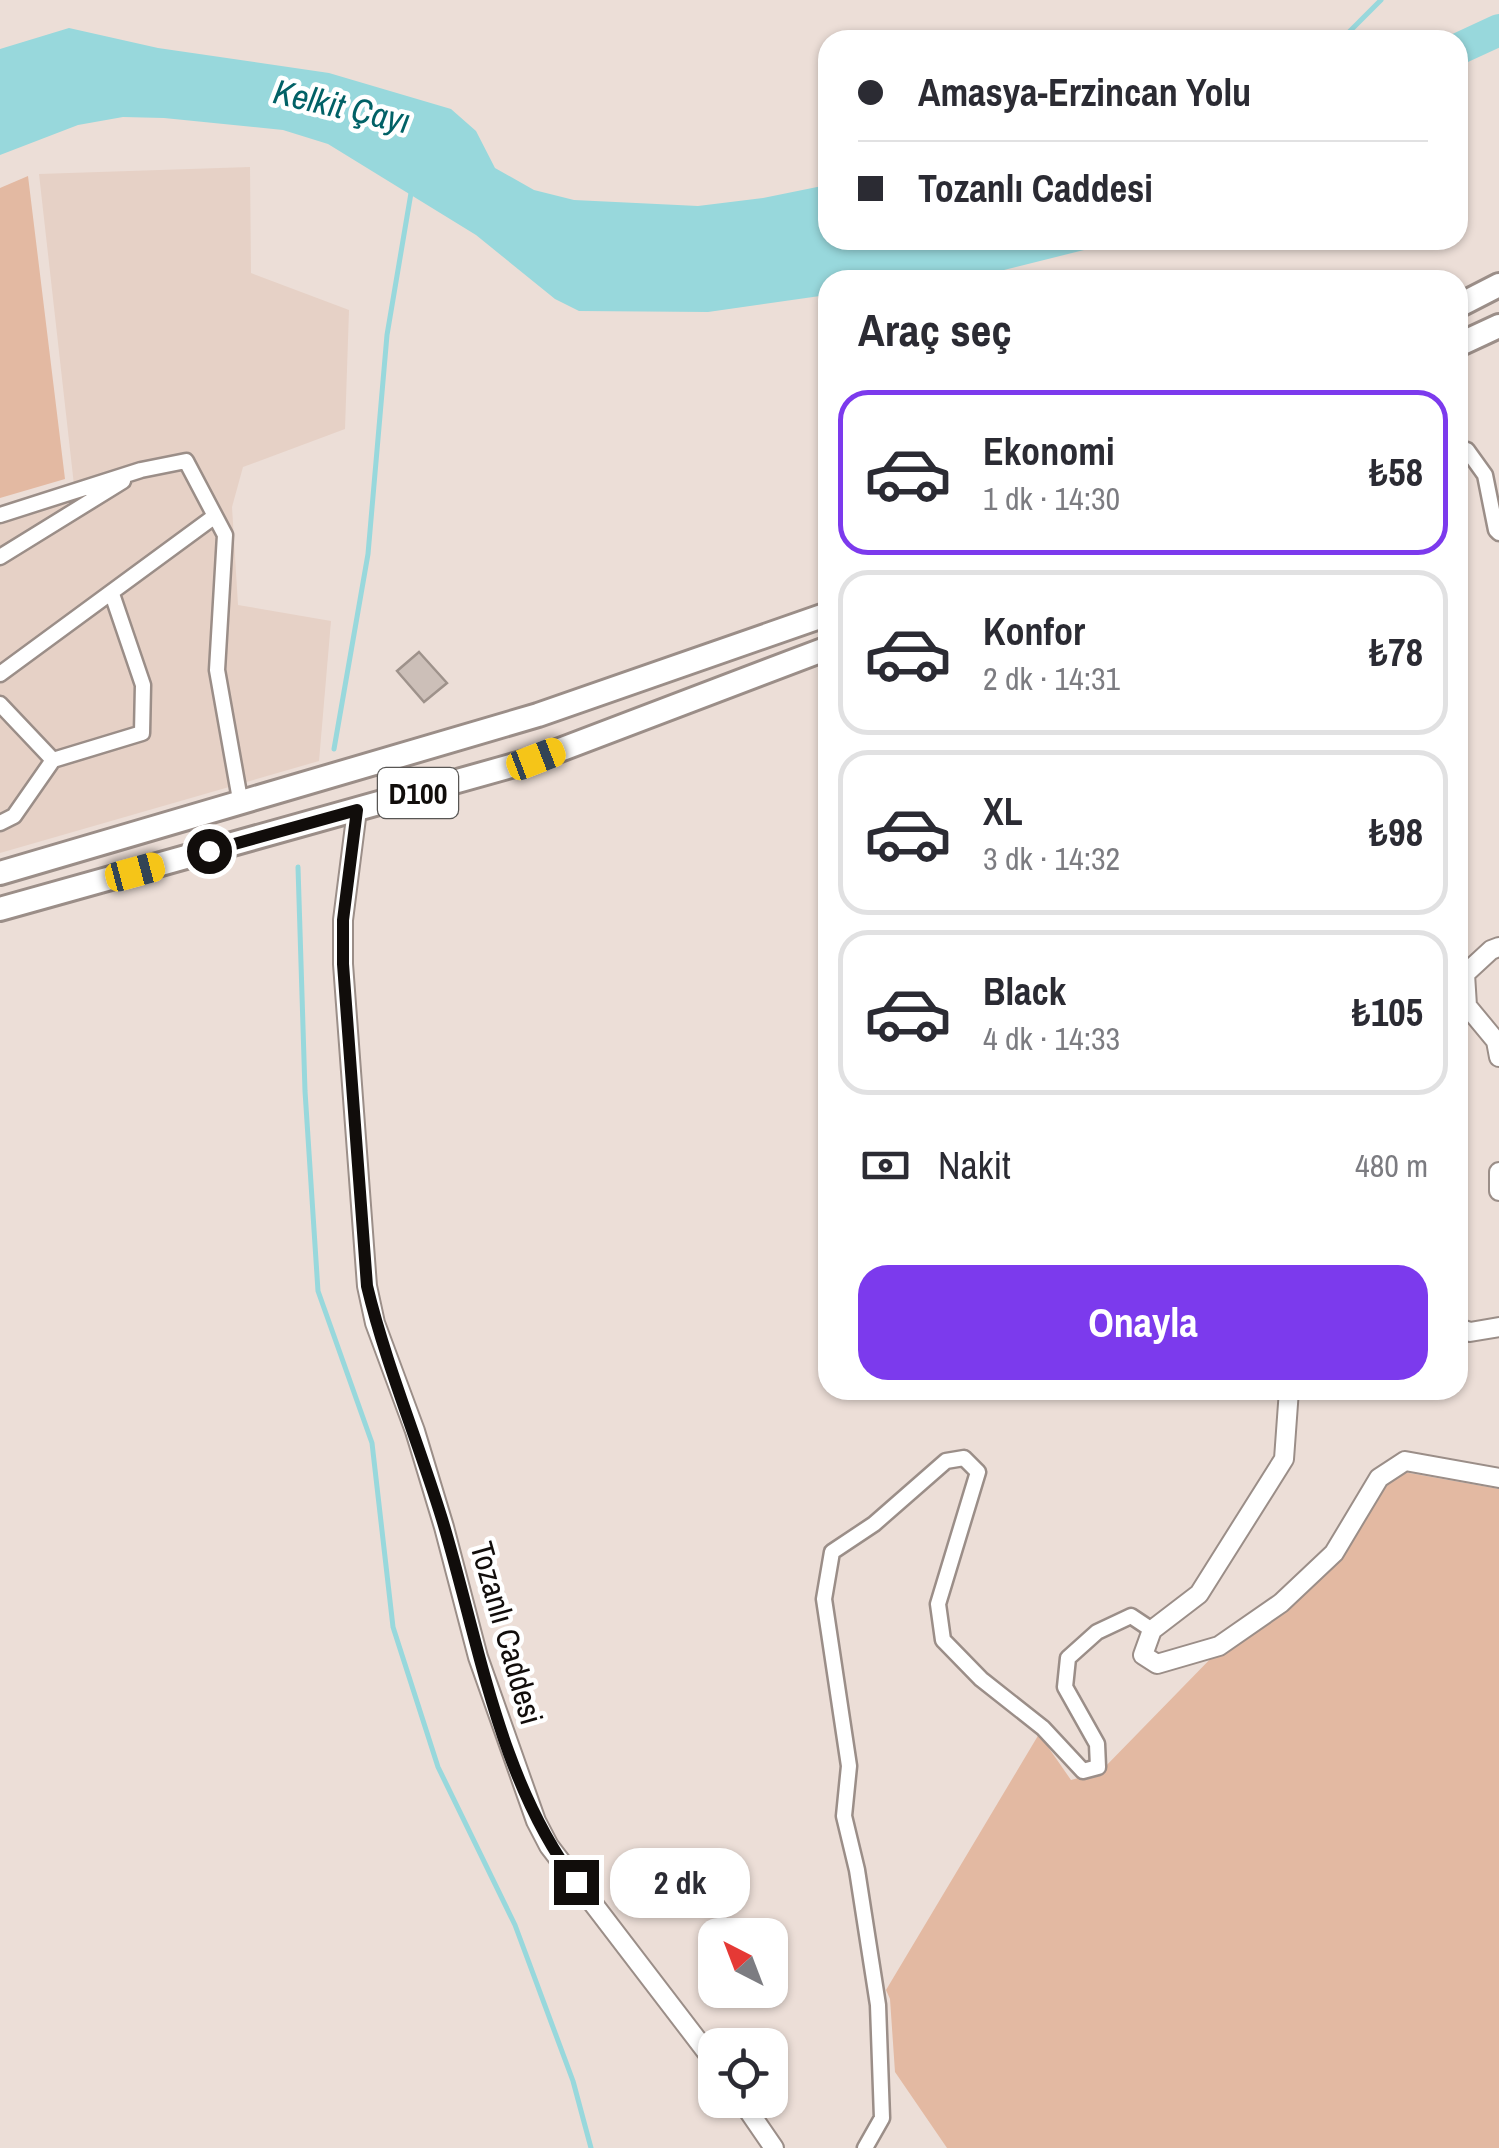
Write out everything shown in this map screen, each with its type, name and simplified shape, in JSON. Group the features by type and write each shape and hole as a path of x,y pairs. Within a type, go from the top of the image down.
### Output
{"highway":[{"path":"1468,301 1499,285"},
{"path":"1468,341 1499,326"},
{"name":"D100","path":"7,868 241,805 538,715 818,617"},
{"name":"D100","path":"0,909 536,759 818,652"},
{"path":"0,927 24,902"}],"street":[{"path":"1468,451 1485,475 1499,533"},
{"path":"0,515 141,470 186,461 225,535 217,670 241,805"},
{"path":"0,557 141,470"},
{"path":"0,674 215,516"},
{"path":"0,823 14,816 53,760 142,733 143,685 112,594"},
{"path":"0,704 53,760"},
{"name":"Tozanlı Caddesi","path":"357,810 343,920 343,964 361,1234 376,1323 431,1482 478,1657 536,1820 549,1846 698,2041"},
{"path":"1468,971 1499,947"},
{"path":"1468,1007 1496,1041 1499,1057"},
{"path":"1499,1172 1499,1191"},
{"path":"1468,1331 1499,1327"},
{"path":"1288,1400 1284,1460 1199,1594 1152,1630 1143,1656 1157,1664 1219,1646 1281,1603 1334,1553 1379,1478 1405,1461 1499,1478"},
{"path":"865,2148 882,2118 878,2005 857,1870 844,1816 849,1766 824,1599 832,1552 874,1524 946,1461 964,1458 978,1472 938,1604 943,1640 1043,1728 1083,1771 1098,1767 1097,1744 1065,1687 1068,1658 1097,1632 1131,1616 1152,1630"},
{"path":"753,2118 774,2148"}],"shaded area":[{"path":"250,167 251,273 349,310 345,429 243,467 232,507 238,605 331,621 319,761 0,853 0,520 75,494 39,174"},
{"path":"28,176 65,479 0,498 0,188"},
{"path":"1398,1471 1499,1489 1499,2148 947,2148 895,2072 886,1990 1039,1734 1071,1780 1100,1772 1219,1650 1334,1558 1368,1491"}],"water":[{"path":"69,28 158,48 329,73 451,109 476,131 495,168 534,190 574,200 698,206 818,187 818,250 1084,250 1004,270 818,270 818,296 708,312 579,311 555,299 476,235 328,144 283,130 123,117 78,125 0,155 0,49"}],"building":[{"path":"419,652 447,683 424,702 397,671"}],"waterway":[{"path":"1351,30 1381,0"},
{"name":"Kelkit Çayı","path":"1468,44 1499,30"},
{"path":"334,749 368,554 387,335 411,193"},
{"path":"298,867 305,1091 318,1291 372,1443 393,1627 438,1767 515,1925 573,2081 591,2148"}],"route":[{"path":"209,851 357,810 343,920 343,964 367,1286 431,1482 502,1730 536,1820 549,1846 576,1882"}]}
